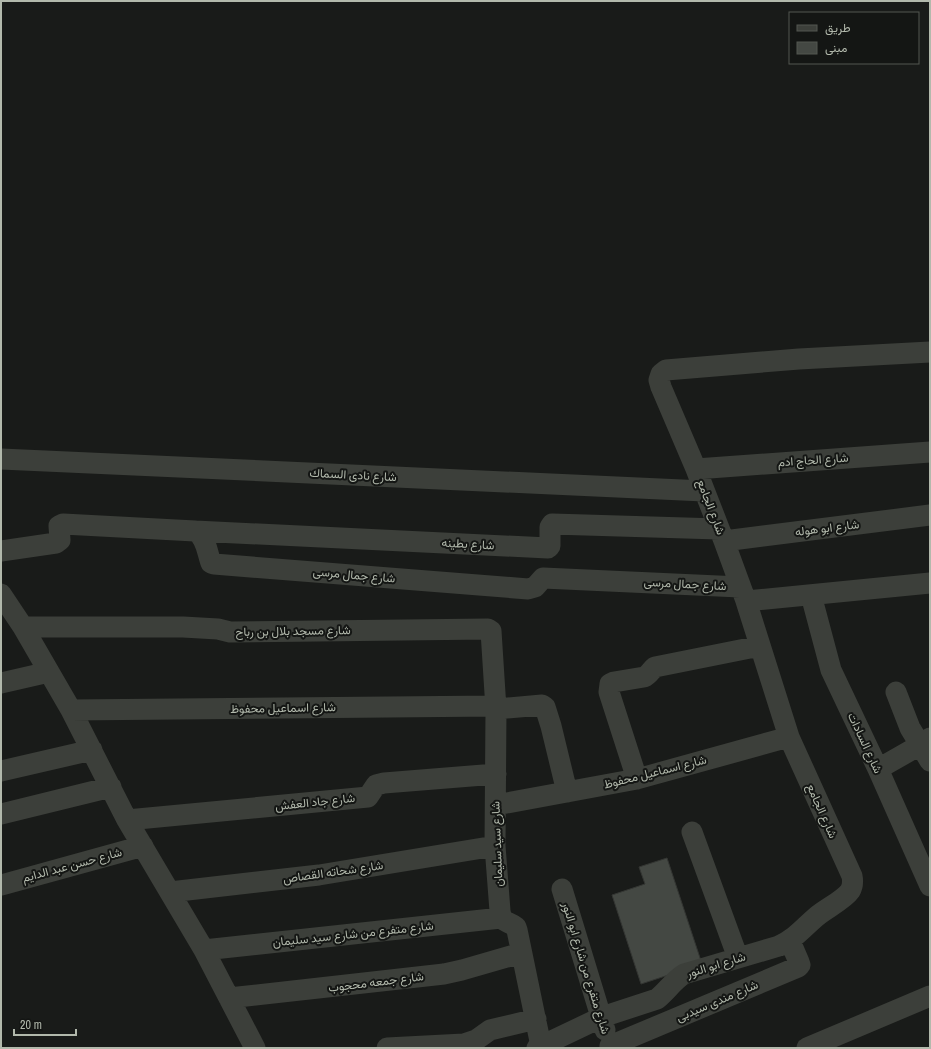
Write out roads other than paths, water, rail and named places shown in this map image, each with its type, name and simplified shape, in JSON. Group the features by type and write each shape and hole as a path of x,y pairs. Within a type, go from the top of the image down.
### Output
{"street":[{"name":"شارع الجامع","path":"848,893 853,885 852,876 789,737 743,594 696,469 659,380 661,374 666,370 799,359 930,352"},
{"name":"شارع الحاج ادم","path":"696,469 930,452"},
{"name":"شارع نادى السماك","path":"1,459 704,490"},
{"name":"شارع ابو هوله","path":"721,535 930,515"},
{"path":"1,551 56,544 60,540 59,526 63,524 195,531"},
{"name":"شارع بطينه","path":"195,531 548,548 550,546 550,527 552,524 721,535"},
{"name":"شارع جمال مرسى","path":"195,531 200,533 211,563 214,564 528,589 535,587 543,578 743,594"},
{"path":"743,594 811,596 930,583"},
{"name":"شارع السادات","path":"811,596 830,670 878,769 930,886"},
{"path":"4,604 23,627 49,672 92,750 127,820 204,950 255,1048"},
{"name":"شارع مسجد بلال بن رباح","path":"23,627 197,627 230,632 488,629 491,631"},
{"name":"شارع سيد سليمان","path":"491,631 496,708 495,846 501,918"},
{"path":"637,780 609,692 610,684 644,677 648,675 655,666 760,646"},
{"path":"1,683 49,672"},
{"path":"878,769 927,748 910,728 896,692"},
{"name":"شارع اسماعيل محفوظ","path":"70,710 496,708 542,704 545,707 551,726 567,792"},
{"name":"شارع اسماعيل محفوظ","path":"496,805 637,780 789,737"},
{"path":"1,771 92,750"},
{"name":"شارع جاد العفش","path":"127,820 368,796 376,785 384,783 496,774"},
{"path":"1,814 111,787"},
{"path":"692,832 738,958"},
{"name":"شارع حسن عبد الدايم","path":"1,885 143,846"},
{"name":"شارع شحاته القصاص","path":"170,892 326,874 495,846"},
{"name":"شارع متفرع من شارع ابو النور","path":"562,889 610,1047"},
{"name":"شارع ابو النور","path":"539,1047 602,1017 657,999 674,980 684,974 779,946 790,941 816,917 848,893"},
{"path":"501,918 504,922 516,927 536,1019 539,1047"},
{"name":"شارع متفرع من شارع سيد سليمان","path":"204,950 501,918"},
{"name":"شارع مندى سيدبى","path":"610,1047 798,967 800,964 790,941"},
{"name":"شارع جمعه محجوب","path":"229,998 444,974 522,953"},
{"path":"807,1048 930,996"},
{"path":"387,1048 464,1044 476,1040 490,1030 536,1019"}]}
